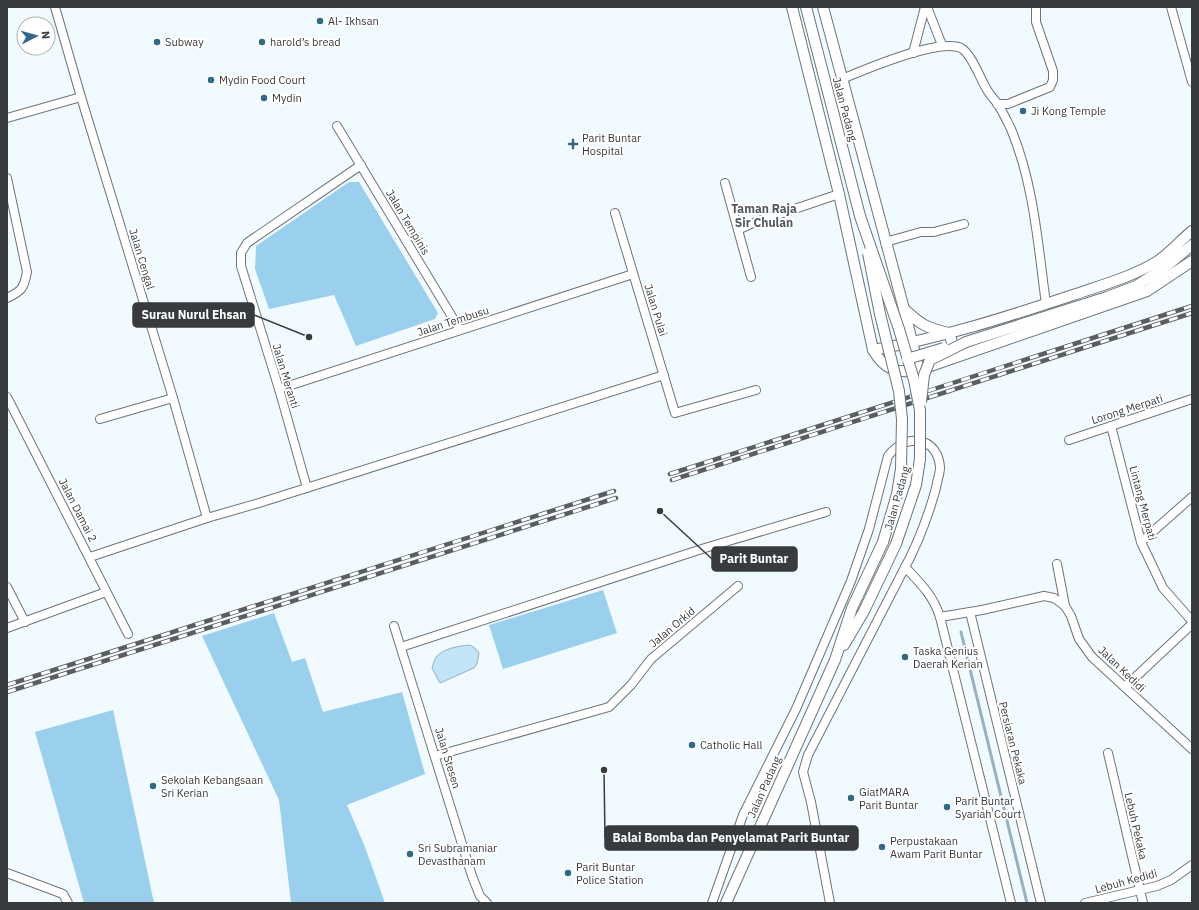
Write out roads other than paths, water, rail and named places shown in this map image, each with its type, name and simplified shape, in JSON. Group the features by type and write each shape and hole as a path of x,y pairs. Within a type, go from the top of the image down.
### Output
{"street":[{"name":"Jalan Cengal","path":"55,7 173,398 207,518"},
{"path":"792,7 839,194 873,350 882,364 890,369 907,372 919,370 957,358 1147,291 1192,261"},
{"name":"Jalan Padang","path":"726,903 835,660 852,608 883,542 897,494 901,469 902,419 899,391 880,314 860,216 806,7"},
{"path":"823,7 919,370"},
{"path":"913,53 926,7"},
{"path":"926,7 942,45"},
{"path":"997,104 1008,104 1033,95 1050,87 1053,80 1053,72 1036,22 1036,7"},
{"path":"1171,7 1192,82"},
{"path":"842,79 913,53 942,45 961,48 969,56 989,94 997,104 1010,128 1021,155 1030,192 1046,304"},
{"path":"7,118 81,97"},
{"name":"Jalan Tempinis","path":"337,126 460,330"},
{"name":"Jalan Meranti","path":"307,488 279,389 241,266 241,253 247,243 361,165"},
{"path":"7,178 27,272 25,285 18,292 7,298"},
{"path":"725,182 751,277"},
{"path":"738,230 753,223 839,194"},
{"name":"Jalan Pulai","path":"615,213 675,413 756,390"},
{"name":"Jalan Padang","path":"835,660 864,611 896,544 916,485 920,459 920,410 914,380 899,329 860,216"},
{"path":"885,242 921,232 934,232 964,224"},
{"path":"873,350 911,343 949,333 1046,304 1130,276 1158,260 1192,231"},
{"path":"892,362 966,342 1107,297 1136,286 1163,270 1192,245"},
{"name":"Jalan Tembusu","path":"279,389 633,274"},
{"path":"904,309 919,323 930,329 949,333"},
{"path":"949,333 957,358"},
{"path":"920,410 924,375 930,360 966,342"},
{"path":"90,557 207,518 307,488 664,375"},
{"name":"Jalan Damai 2","path":"7,397 128,634"},
{"path":"100,419 173,398"},
{"name":"Lorong Merpati","path":"1069,440 1192,399"},
{"name":"Lintang Merpati","path":"1111,426 1141,542 1163,588 1192,621"},
{"path":"712,903 743,815 796,709 851,581 869,529 888,456 895,447 905,442 916,440 930,445 939,459 940,469 931,508 912,556 808,755 803,772 812,802 830,903"},
{"path":"1141,542 1192,497"},
{"path":"799,521 810,510"},
{"path":"401,647 705,548 826,512"},
{"name":"Jalan Kedidi","path":"1057,564 1065,606 1071,616 1079,639 1092,657 1190,745"},
{"path":"906,567 924,587 936,604 1011,903"},
{"name":"Jalan Orkid","path":"435,756 608,707 626,690 651,659 738,586"},
{"path":"7,587 25,622"},
{"path":"7,628 106,592"},
{"path":"940,617 1044,596 1054,598 1065,606"},
{"name":"Persiaran Pekaka","path":"970,612 1041,903"},
{"path":"1124,687 1192,624"},
{"name":"Jalan Stesen","path":"394,626 472,876 480,896 487,903"},
{"name":"Lebuh Pekaka","path":"1108,753 1143,903"},
{"name":"Lebuh Kedidi","path":"1085,903 1157,886 1171,880 1192,865"},
{"path":"7,873 63,894 68,902"}],"waterway":[{"path":"961,632 1027,903"}],"railway":[{"path":"670,474 1192,306"},
{"path":"672,480 1192,313"},
{"path":"7,685 614,491"},
{"path":"7,692 616,498"}],"place":[{"name":"Al- Ikhsan","path":"320,21"},
{"name":"Subway","path":"157,42"},
{"name":"harold’s bread","path":"262,42"},
{"name":"Mydin Food Court","path":"211,80"},
{"name":"Mydin","path":"264,98"},
{"name":"Ji Kong Temple","path":"1023,111"},
{"name":"Parit Buntar Hospital","path":"573,144"},
{"name":"Surau Nurul Ehsan","path":"309,337"},
{"name":"Parit Buntar","path":"660,511"},
{"name":"Taska Genius Daerah Kerian","path":"905,657"},
{"name":"Catholic Hall","path":"692,745"},
{"name":"Balai Bomba dan Penyelamat Parit Buntar","path":"604,770"},
{"name":"Sekolah Kebangsaan Sri Kerian","path":"153,786"},
{"name":"GiatMARA Parit Buntar","path":"851,798"},
{"name":"Parit Buntar Syariah Court","path":"947,807"},
{"name":"Perpustakaan Awam Parit Buntar","path":"882,847"},
{"name":"Sri Subramaniar Devasthanam","path":"410,854"},
{"name":"Parit Buntar Police Station","path":"568,873"}],"district":[{"name":"Taman Raja Sir Chulan","path":"764,215"}]}
